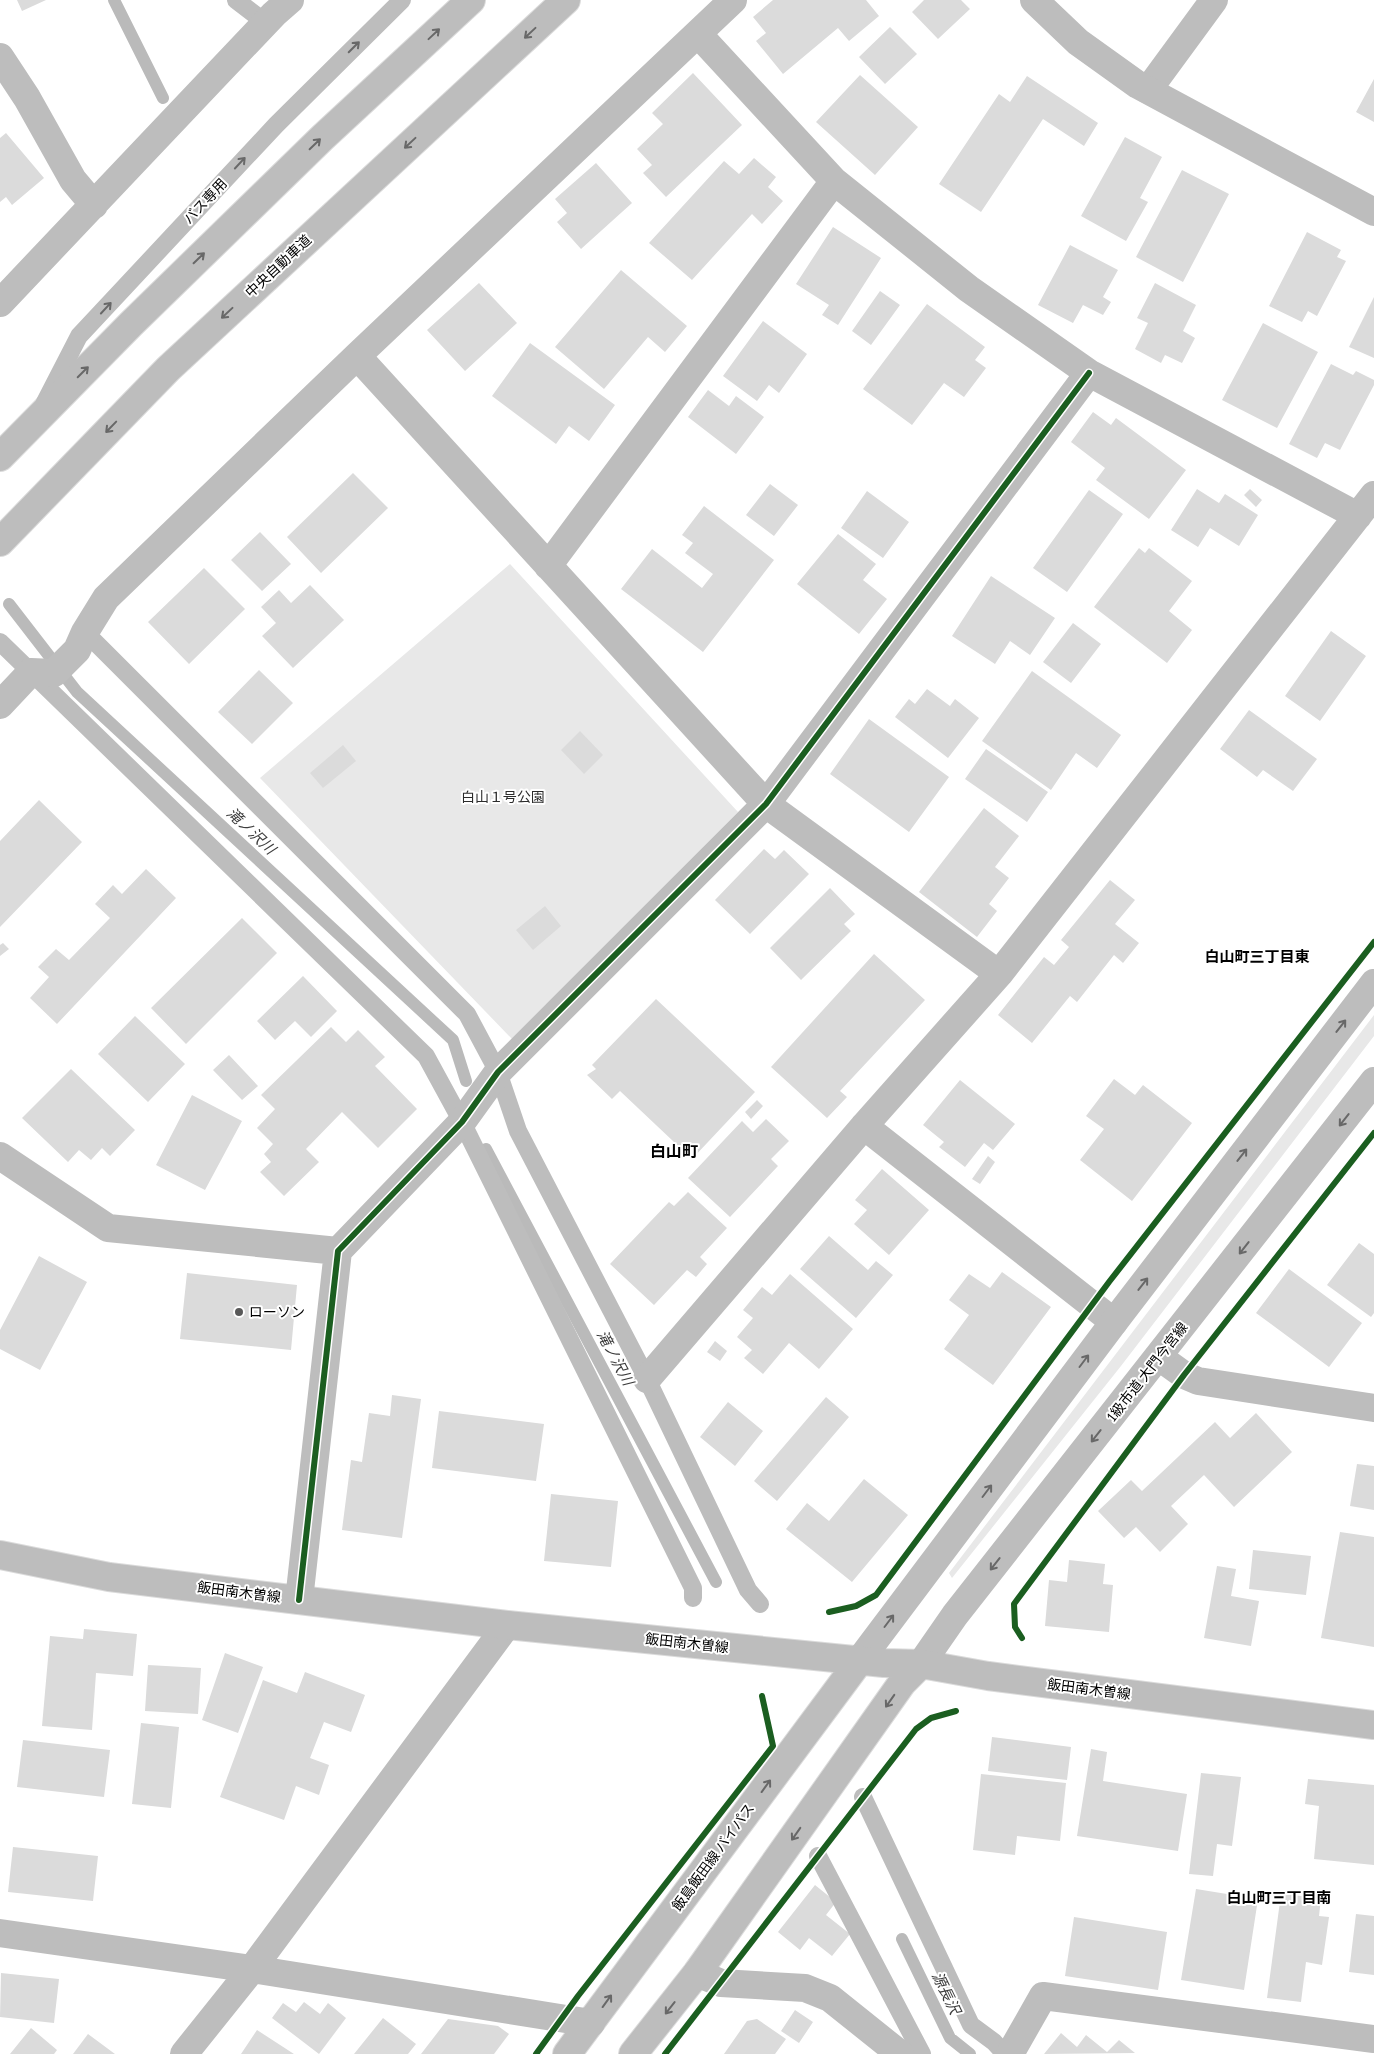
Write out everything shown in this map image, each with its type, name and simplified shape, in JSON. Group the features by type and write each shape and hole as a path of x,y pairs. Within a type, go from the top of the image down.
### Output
{"main road":[{"path":"0,303 290,0"},
{"path":"0,457 131,324 322,138 471,0"},
{"name":"中央自動車道","path":"0,542 168,369 566,0"},
{"path":"0,705 81,641 106,598 357,356 733,0"},
{"path":"1034,0 1078,42 1148,90 1374,212"},
{"path":"1148,90 1214,0"},
{"path":"646,1378 998,974 1366,506 1089,373 969,289 834,181 698,34"},
{"path":"0,57 27,98 72,180 94,205"},
{"path":"548,566 834,181"},
{"path":"357,356 766,804 998,974"},
{"path":"299,1600 338,1251 462,1122 498,1072 766,804 1089,373"},
{"name":"飯島飯田線 バイパス","path":"568,2054 860,1660 1114,1322 1374,983"},
{"name":"1級市道 大門今宮線","path":"921,1664 955,1615 1374,1082"},
{"path":"864,1126 1114,1322"},
{"path":"0,1156 108,1228 338,1251"},
{"path":"1159,1357 1184,1375 1198,1381 1374,1408"},
{"name":"飯田南木曽線","path":"0,1555 109,1576 299,1600 507,1625 860,1660 921,1664 988,1676 1374,1725"},
{"path":"184,2054 252,1969 507,1625"},
{"path":"633,2054 697,1974 902,1683 921,1664"},
{"path":"0,1933 252,1969 591,2023"},
{"path":"697,1974 721,1983 805,1988 830,1998 900,2054"},
{"path":"1010,2054 1043,1996 1374,2039"}],"lane":[{"path":"236,0 266,23"},
{"name":"バス専用","path":"34,422 79,336 276,124 402,0"},
{"path":"81,641 467,1014 498,1072 518,1131 646,1378 748,1590 760,1604"},
{"path":"0,642 43,672 426,1056 462,1122 693,1588 693,1598"},
{"path":"863,1797 971,2025 994,2042 1005,2054"},
{"path":"818,1856 922,2054"}],"green space":[{"name":"白山１号公園","path":"510,564 738,812 512,1039 260,778"},
{"path":"1374,1015 1374,1036 1121,1366 952,1578 949,1573"}],"building":[{"path":"17,0 46,0 22,11"},
{"path":"773,0 866,0 879,16 849,41 838,28 783,74 756,41 766,33 753,17"},
{"path":"924,0 961,0 970,9 938,39 912,12"},
{"path":"890,27 917,54 885,84 859,57"},
{"path":"693,73 742,125 666,197 643,173 652,165 637,149 663,124 652,113"},
{"path":"860,75 918,127 875,175 816,122"},
{"path":"1027,76 1098,123 1084,146 1043,119 981,212 939,184 999,94 1010,102"},
{"path":"1374,79 1374,122 1356,112"},
{"path":"6,133 44,178 12,205 6,197 0,202 0,138"},
{"path":"1125,137 1162,157 1140,198 1148,202 1126,241 1081,216"},
{"path":"754,158 776,177 768,187 783,201 762,224 752,214 692,280 649,243 724,161 739,174"},
{"path":"596,163 632,203 581,249 557,222 567,213 555,199"},
{"path":"1182,170 1229,194 1183,282 1136,257"},
{"path":"833,227 881,258 838,325 822,315 829,305 796,284"},
{"path":"1307,232 1341,250 1337,257 1346,261 1317,316 1308,311 1302,322 1269,306"},
{"path":"1070,245 1118,270 1103,297 1111,302 1103,315 1083,305 1073,323 1038,305"},
{"path":"621,270 687,326 665,352 648,337 604,389 555,347"},
{"path":"479,283 517,323 465,371 427,330"},
{"path":"1155,283 1196,305 1183,331 1195,338 1182,363 1165,355 1161,363 1135,349 1148,323 1137,318"},
{"path":"880,291 900,305 871,345 852,331"},
{"path":"1374,297 1374,358 1349,347"},
{"path":"927,304 985,347 975,360 986,368 964,397 944,383 912,425 863,389"},
{"path":"763,321 807,354 779,393 769,385 757,401 723,376"},
{"path":"1263,323 1318,352 1277,428 1222,400"},
{"path":"530,343 615,405 589,441 569,426 556,444 492,396"},
{"path":"1331,364 1353,375 1356,371 1374,380 1374,385 1340,450 1325,443 1317,458 1289,444"},
{"path":"708,390 729,406 736,396 764,417 736,454 688,417"},
{"path":"1093,412 1111,425 1116,418 1186,470 1149,519 1096,480 1105,468 1071,442"},
{"path":"353,473 388,508 321,573 287,537"},
{"path":"770,484 798,505 774,536 746,515"},
{"path":"1197,489 1219,503 1225,494 1258,515 1239,546 1210,528 1198,547 1171,530"},
{"path":"1250,489 1262,500 1256,507 1244,495"},
{"path":"1089,490 1123,514 1067,592 1033,568"},
{"path":"867,491 909,522 883,558 841,528"},
{"path":"704,506 774,560 703,652 621,589 652,549 702,588 713,574 685,553 693,543 682,535"},
{"path":"260,532 291,564 262,591 231,560"},
{"path":"838,534 876,564 863,580 887,599 859,634 797,584"},
{"path":"1139,548 1145,553 1149,548 1192,581 1169,611 1192,630 1167,663 1094,607"},
{"path":"204,568 245,609 189,664 148,622"},
{"path":"991,576 1055,618 1030,655 1010,641 995,664 952,636"},
{"path":"310,585 344,620 293,668 262,636 276,623 261,607 279,590 291,603"},
{"path":"1073,623 1101,644 1071,683 1043,662"},
{"path":"1331,631 1366,656 1320,721 1285,696"},
{"path":"259,670 293,703 252,744 218,712"},
{"path":"1032,671 1121,735 1097,768 1076,753 1051,790 982,741"},
{"path":"927,689 950,706 955,699 979,718 948,758 895,717 909,699 915,704"},
{"path":"1249,710 1317,759 1293,791 1263,770 1257,777 1220,749"},
{"path":"869,719 949,777 909,832 830,774"},
{"path":"580,731 603,755 584,774 561,750"},
{"path":"343,745 356,761 323,788 310,773"},
{"path":"986,749 1048,792 1027,822 965,779"},
{"path":"39,800 82,842 0,927 0,841"},
{"path":"984,808 1019,836 995,867 1009,878 989,904 997,911 977,937 919,892"},
{"path":"764,849 775,859 784,850 809,874 750,934 715,900"},
{"path":"146,869 176,898 57,1024 30,998 49,977 38,967 56,949 69,960 110,918 95,904 113,885 122,894"},
{"path":"1110,880 1135,900 1115,924 1139,943 1123,963 1114,955 1077,1002 1070,996 1032,1043 998,1015 1044,957 1054,965 1069,947 1061,940"},
{"path":"830,888 855,914 844,924 851,931 801,980 770,948"},
{"path":"545,906 561,926 533,950 516,930"},
{"path":"242,918 277,953 186,1044 151,1008"},
{"path":"3,943 9,949 0,956 0,945"},
{"path":"874,954 925,1000 840,1091 847,1097 827,1118 771,1067"},
{"path":"303,976 337,1011 311,1037 295,1021 275,1040 257,1021"},
{"path":"656,999 755,1092 692,1159 620,1091 612,1099 587,1075 596,1069 592,1065"},
{"path":"135,1016 185,1064 148,1102 98,1054"},
{"path":"331,1027 346,1042 358,1030 385,1057 375,1066 417,1109 378,1148 342,1112 306,1149 319,1162 284,1196 260,1172 271,1162 264,1154 273,1144 257,1128 275,1109 261,1095"},
{"path":"229,1055 258,1086 242,1100 213,1070"},
{"path":"71,1069 135,1130 110,1156 102,1148 91,1160 79,1150 68,1162 22,1118"},
{"path":"1114,1079 1135,1095 1143,1085 1192,1123 1132,1201 1080,1160 1104,1129 1086,1116"},
{"path":"960,1080 1015,1124 993,1150 984,1143 965,1167 939,1147 944,1142 923,1125"},
{"path":"192,1095 242,1121 205,1190 156,1165"},
{"path":"757,1100 763,1106 751,1119 745,1112"},
{"path":"766,1119 789,1141 771,1159 778,1166 730,1217 688,1178 742,1121 753,1132"},
{"path":"988,1156 995,1162 980,1184 972,1179"},
{"path":"882,1169 929,1210 889,1255 854,1224 867,1210 855,1200"},
{"path":"688,1192 727,1228 700,1257 707,1264 696,1277 687,1270 654,1305 610,1264 669,1202 674,1206"},
{"path":"829,1236 868,1270 876,1261 893,1275 856,1318 800,1269"},
{"path":"1359,1243 1374,1254 1374,1313 1371,1317 1327,1285"},
{"path":"39,1256 87,1282 40,1370 0,1349 0,1330"},
{"path":"1289,1269 1362,1323 1329,1367 1256,1313"},
{"path":"1002,1272 1051,1307 993,1385 944,1349 969,1315 949,1300 969,1274 990,1288"},
{"name":"ローソン","path":"187,1273 297,1285 291,1350 180,1339"},
{"path":"790,1274 853,1329 819,1369 789,1343 763,1374 744,1358 752,1350 737,1337 753,1318 743,1310 762,1287 772,1295"},
{"path":"715,1341 727,1351 720,1361 707,1352"},
{"path":"392,1395 421,1399 402,1538 342,1530 351,1460 362,1462 369,1413 390,1416"},
{"path":"826,1397 849,1417 777,1501 754,1481"},
{"path":"728,1402 763,1431 735,1466 700,1437"},
{"path":"439,1411 544,1424 536,1481 432,1468"},
{"path":"1256,1413 1292,1452 1234,1507 1204,1475 1171,1506 1188,1524 1160,1552 1136,1527 1124,1538 1098,1511 1131,1480 1142,1491 1215,1422 1230,1438"},
{"path":"1357,1464 1374,1466 1374,1510 1350,1506"},
{"path":"864,1479 908,1515 852,1582 786,1529 807,1503 829,1521"},
{"path":"551,1494 618,1501 611,1567 544,1561"},
{"path":"1340,1532 1374,1537 1374,1647 1321,1638"},
{"path":"1253,1550 1311,1556 1306,1595 1249,1589"},
{"path":"1069,1560 1105,1564 1103,1584 1113,1585 1109,1632 1045,1626 1049,1580 1067,1582"},
{"path":"1217,1566 1236,1569 1231,1596 1259,1601 1251,1646 1204,1638"},
{"path":"84,1629 137,1634 133,1676 96,1673 92,1730 42,1726 50,1636 83,1639"},
{"path":"225,1653 263,1667 238,1733 202,1720"},
{"path":"148,1665 201,1668 198,1714 145,1711"},
{"path":"305,1672 365,1695 351,1732 324,1722 310,1758 329,1765 319,1795 296,1786 284,1820 220,1797 263,1680 297,1693"},
{"path":"141,1723 179,1727 171,1808 132,1804"},
{"path":"992,1737 1071,1747 1067,1780 988,1771"},
{"path":"23,1740 110,1750 104,1797 17,1787"},
{"path":"1091,1749 1107,1752 1103,1781 1187,1794 1178,1851 1077,1836"},
{"path":"1201,1773 1241,1777 1232,1846 1217,1844 1213,1876 1189,1874"},
{"path":"981,1774 1066,1783 1060,1841 1017,1836 1015,1855 973,1850"},
{"path":"1308,1779 1374,1785 1374,1865 1314,1859 1319,1806 1305,1804"},
{"path":"13,1847 98,1856 93,1901 8,1892"},
{"path":"815,1885 836,1902 826,1915 850,1934 832,1956 809,1938 800,1950 778,1932"},
{"path":"1196,1889 1258,1899 1244,1990 1181,1980"},
{"path":"1281,1894 1321,1898 1319,1916 1329,1917 1322,1965 1306,1962 1301,2002 1267,1998"},
{"path":"1356,1914 1374,1916 1374,1975 1349,1972"},
{"path":"1074,1917 1167,1932 1158,1990 1065,1976"},
{"path":"1,1973 59,1979 54,2023 0,2017"},
{"path":"304,2002 320,2014 328,2003 346,2018 319,2054 272,2018 283,2003 296,2012"},
{"path":"795,2010 813,2022 799,2043 781,2031"},
{"path":"383,2018 416,2044 408,2054 354,2054"},
{"path":"448,2019 498,2026 509,2034 494,2054 421,2054"},
{"path":"757,2019 786,2039 775,2054 724,2054 747,2021"},
{"path":"31,2028 57,2050 54,2054 10,2054"},
{"path":"257,2030 294,2054 241,2054"},
{"path":"1061,2033 1077,2047 1086,2035 1107,2052 1119,2040 1135,2053 1044,2054"},
{"path":"88,2034 115,2054 73,2054"}],"waterway":[{"path":"114,0 163,98"},
{"name":"滝ノ沢川","path":"9,604 77,692 453,1040 466,1081"},
{"name":"滝ノ沢川","path":"486,1149 716,1582"},
{"name":"源長沢","path":"902,1939 950,2038 970,2054"}],"cycle path":[{"path":"299,1600 338,1251 462,1122 498,1072 766,804 1089,373"},
{"path":"829,1612 856,1606 876,1595 1109,1282 1374,942"},
{"path":"1022,1638 1015,1627 1014,1604 1184,1375 1374,1133"},
{"path":"536,2054 578,1996 773,1746 762,1696"},
{"path":"665,2054 916,1729 931,1718 956,1711"}],"place":[{"name":"ローソン","path":"239,1312"}],"district":[{"name":"白山町三丁目東","path":"1257,957"},
{"name":"白山町","path":"674,1151"},
{"name":"白山町三丁目南","path":"1279,1898"}]}
